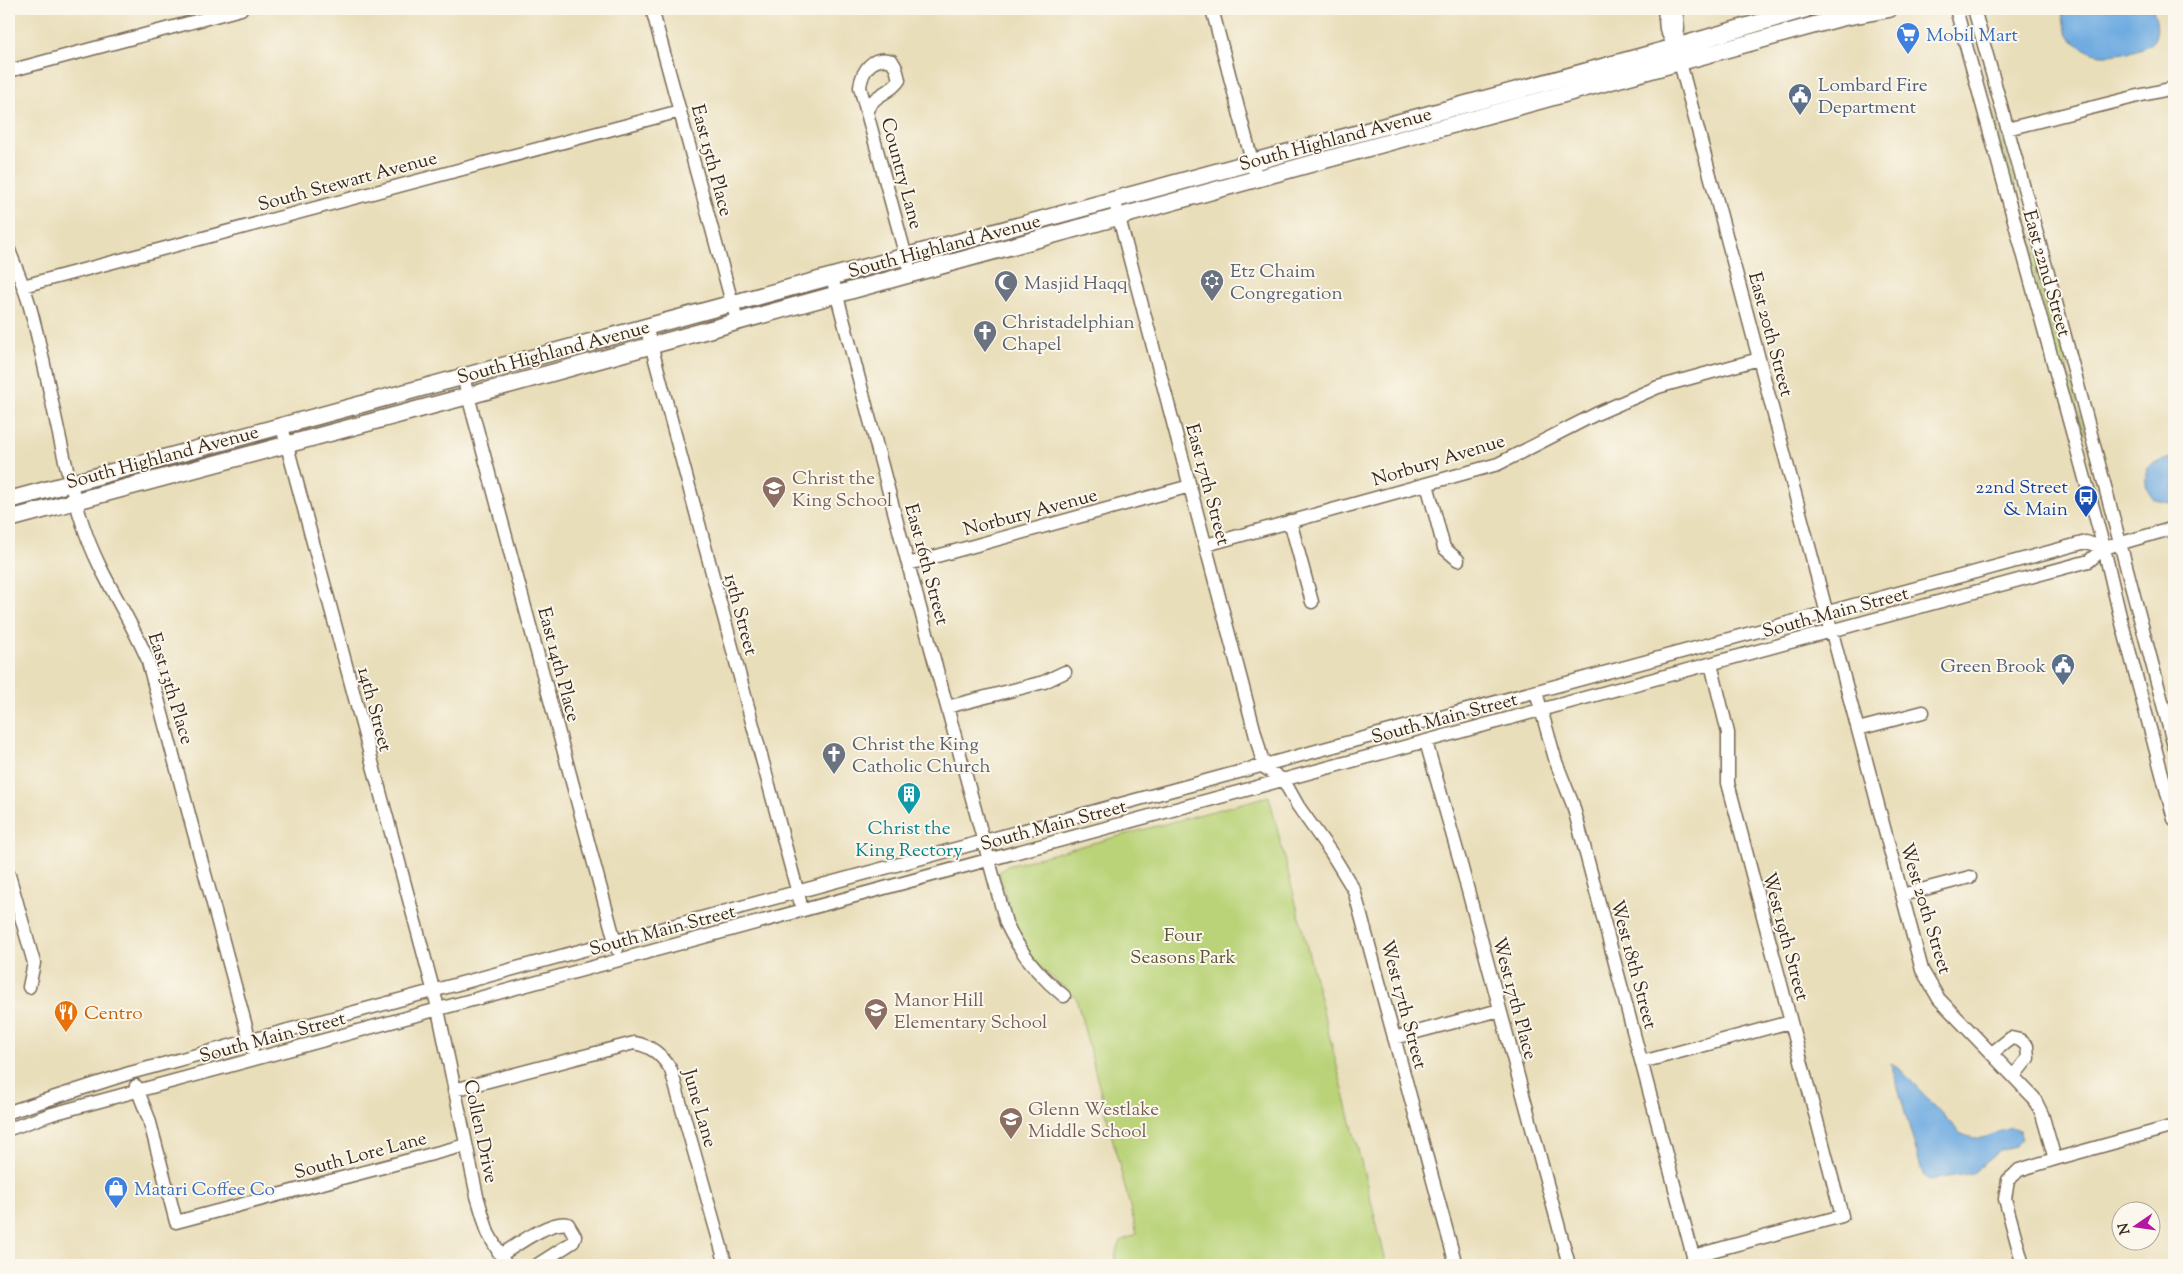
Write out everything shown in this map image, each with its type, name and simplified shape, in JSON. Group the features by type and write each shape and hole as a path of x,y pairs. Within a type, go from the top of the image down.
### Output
{"main road":[{"name":"South Highland Avenue","path":"9,518 468,396 1257,180 1678,55 1806,9"},
{"name":"South Highland Avenue","path":"9,500 1252,162 1678,55 1840,18 1890,9"}],"street":[{"path":"9,71 241,9"},
{"name":"East 15th Place","path":"652,9 736,322"},
{"path":"1212,9 1257,180"},
{"path":"1664,9 1666,29 1678,55"},
{"path":"1676,9 1678,55"},
{"name":"East 22nd Street","path":"1956,9 2104,548 2174,819"},
{"name":"East 22nd Street","path":"1974,9 2121,543 2174,746"},
{"name":"East 20th Street","path":"1678,55 1832,631"},
{"path":"2007,130 2142,94 2174,88"},
{"name":"Country Lane","path":"867,110 910,275"},
{"name":"South Stewart Avenue","path":"23,286 680,111"},
{"name":"East 17th Street","path":"1114,199 1206,545 1274,774"},
{"name":"East 13th Place","path":"9,250 23,286 43,360 75,500 98,563 134,629 147,658 255,1059"},
{"name":"East 16th Street","path":"832,277 1006,923 1016,944 1034,969 1064,996"},
{"name":"15th Street","path":"646,326 802,911"},
{"name":"Norbury Avenue","path":"1206,545 1498,464 1596,414 1658,387 1759,359"},
{"name":"East 14th Place","path":"463,377 620,960"},
{"name":"14th Street","path":"282,427 435,1000"},
{"path":"1427,484 1444,548 1458,560"},
{"name":"Norbury Avenue","path":"908,564 1190,486"},
{"path":"1290,521 1312,602"},
{"name":"South Main Street","path":"9,1129 52,1114 255,1059 614,942 798,894 984,842 1274,774 1426,742 2090,560 2104,548 2174,528"},
{"name":"South Main Street","path":"9,1112 130,1073 250,1041 620,960 989,861 1536,692 2086,542 2104,548"},
{"name":"West 20th Street","path":"1832,631 1918,959 1928,983 1939,999 2026,1088 2039,1107 2055,1159"},
{"name":"West 19th Street","path":"1691,1249 1693,1256 1842,1216 1728,783 1728,733 1711,664"},
{"path":"947,707 1044,682 1065,672"},
{"name":"West 18th Street","path":"1536,692 1558,770 1573,805 1691,1249"},
{"path":"1858,729 1923,712"},
{"name":"West 17th Place","path":"1426,742 1568,1265"},
{"name":"West 17th Street","path":"1274,774 1332,854 1354,890 1456,1265"},
{"path":"9,875 34,962 29,987"},
{"path":"1902,896 1970,877"},
{"name":"Collen Drive","path":"435,1000 483,1219 503,1260"},
{"path":"1394,1038 1500,1010"},
{"path":"1642,1062 1790,1022"},
{"path":"1992,1053 2011,1038 2020,1040 2027,1046 2028,1058 2014,1076"},
{"name":"June Lane","path":"454,1090 634,1043 654,1050 665,1058 671,1070 726,1265"},
{"path":"130,1073 138,1091"},
{"name":"South Lore Lane","path":"138,1091 149,1119 176,1222 466,1145"},
{"path":"2023,1265 2005,1199 2008,1180 2025,1168 2174,1126"},
{"path":"503,1260 551,1226 562,1223 568,1224 575,1236 573,1242 537,1265"}],"green space":[{"path":"1985,87 2031,233 2085,434 2082,434 2071,405 1983,88"},
{"name":"Four Seasons Park","path":"1269,796 1387,1265 1112,1265 1121,1241 1137,1234 1076,997 1035,963 1015,931 999,872 1007,866"}],"water":[{"path":"2061,9 2153,9 2156,35 2148,45 2136,50 2113,55 2092,53 2068,35"},
{"path":"2174,457 2174,504 2154,500 2146,485 2147,468 2154,463"},
{"path":"1891,1063 1898,1067 1960,1133 1981,1138 2011,1127 2019,1130 2022,1139 2015,1146 2000,1150 1973,1173 1929,1180 1923,1175"}],"place":[{"name":"Mobil Mart","path":"1908,55"},
{"name":"Lombard Fire Department","path":"1800,116"},
{"name":"Etz Chaim Congregation","path":"1212,302"},
{"name":"Masjid Haqq","path":"1006,303"},
{"name":"Christadelphian Chapel","path":"985,353"},
{"name":"Christ the King School","path":"774,509"},
{"name":"22nd Street & Main","path":"2086,518"},
{"name":"Green Brook","path":"2063,686"},
{"name":"Christ the King Catholic Church","path":"834,775"},
{"name":"Christ the King Rectory","path":"909,815"},
{"name":"Manor Hill Elementary School","path":"876,1031"},
{"name":"Centro","path":"66,1033"},
{"name":"Glenn Westlake Middle School","path":"1011,1140"},
{"name":"Matari Coffee Co","path":"116,1209"}]}
